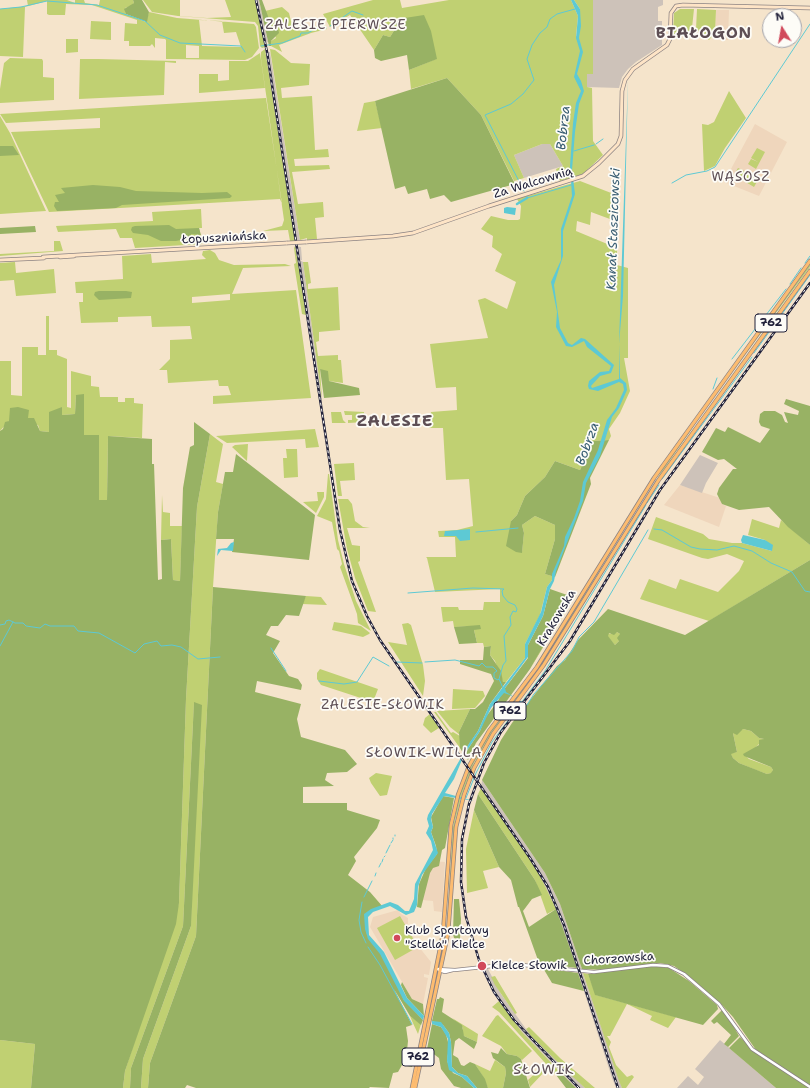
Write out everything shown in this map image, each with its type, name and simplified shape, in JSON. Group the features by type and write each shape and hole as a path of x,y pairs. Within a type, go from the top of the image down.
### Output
{"main road":[{"name":"Za Walcownią","path":"372,238 413,232 489,206 579,178 599,163 620,140 622,91 626,76 667,45 670,39 671,14 674,7 683,5 810,8"},
{"name":"Łopuszniańska","path":"0,260 372,238"},
{"name":"Krakowska","path":"426,1026 446,917 451,825 458,795 473,758 489,730 537,667 654,478 810,261"},
{"name":"Krakowska","path":"426,1026 432,1012 441,970 450,913 456,827 464,794 482,751 543,666 658,481 810,271"},
{"name":"762","path":"412,1088 426,1026"},
{"name":"762","path":"415,1088 426,1026"}],"street":[{"name":"Chorzowska","path":"441,970 447,972 512,964 591,972 656,964 668,966 681,972 719,1004 752,1049 810,1087"},
{"path":"436,969 441,970"}],"shaded area":[{"path":"255,0 259,0 268,42 264,43"},
{"path":"593,0 663,0 663,5 658,7 658,21 662,21 662,45 628,69 622,77 619,88 587,87 587,74 593,74"},
{"path":"716,10 729,10 728,40 721,40 713,35 715,33"},
{"path":"266,52 270,52 300,240 295,240"},
{"path":"755,124 787,142 759,196 724,182"},
{"path":"542,144 550,144 563,166 524,178 514,155"},
{"path":"295,246 301,247 302,260 300,260 303,262 322,399 319,400"},
{"path":"700,455 718,463 702,493 680,485"},
{"path":"680,485 720,498 722,504 726,506 719,527 664,505"},
{"path":"482,780 545,873 560,904 582,969 577,968 554,905 535,866 481,788"},
{"path":"433,861 445,862 442,912 434,911 433,901 422,900 426,874"},
{"path":"398,910 401,914 408,918 408,928 419,947 431,962 429,975 424,974 424,977 428,978 423,1004 412,999 370,927 373,917"},
{"path":"487,967 501,994 526,1029 585,1088 576,1088 522,1032 499,1001 487,981 481,968"},
{"path":"578,973 583,973 622,1088 616,1088 612,1078"},
{"path":"720,1040 776,1088 677,1088 688,1076 698,1085 704,1077 695,1069"}],"green space":[{"path":"27,0 67,0 75,3 75,0 84,0 85,3 99,5 100,0 133,0 134,3 131,6 125,8 126,14 146,22 149,12 177,18 207,20 199,20 202,46 241,47 236,32 224,33 222,22 254,24 256,27 259,48 252,57 245,60 166,59 165,39 155,38 155,48 152,44 150,46 129,46 129,41 124,41 125,23 137,24 137,20 92,5 66,4 65,15 49,15 47,14 47,1 25,7 23,57 0,56 0,9 28,6","holes":["186,45 199,46 199,58 186,58"]},
{"path":"133,0 142,0 149,12 147,22 126,14 124,9 134,3"},
{"path":"143,0 180,0 180,16 207,18 231,17 225,0 255,0 265,47 262,48 260,46 258,26 255,22 178,16 152,12"},
{"path":"259,0 262,0 272,27 278,28 279,33 271,41 271,46 269,46"},
{"path":"373,0 400,0 402,8 449,0 571,0 578,16 576,36 579,38 580,9 574,0 593,0 593,74 587,74 587,87 592,88 593,141 603,155 583,174 560,181 556,169 563,166 550,144 542,144 514,155 524,178 514,181 481,115 447,78 411,89 409,70 436,59 393,20 397,26 390,37 383,35 374,50 350,15 330,27 323,14"},
{"path":"282,7 289,13 292,25 300,31 324,24 327,29 311,33 279,45 282,52 271,46 271,41 276,38 265,11"},
{"path":"680,9 694,9 692,28 694,34 673,34 674,13"},
{"path":"697,9 716,10 715,33 709,40 696,29"},
{"path":"424,15 431,31 437,59 409,70 407,55 381,61 375,58 374,50 383,35 390,37 397,26 392,20"},
{"path":"91,21 111,22 111,40 90,39"},
{"path":"66,39 78,39 78,52 66,53"},
{"path":"265,49 295,241 290,241 288,230 263,231 282,226 284,220 261,59 261,52"},
{"path":"270,49 275,50 291,63 310,64 309,85 281,88 282,98 312,96 315,150 328,149 329,157 294,159 295,166 329,165 330,169 292,172 298,204 323,202 324,217 315,218 317,239 307,240 307,238 300,240"},
{"path":"260,53 265,88 199,93 199,74 218,74 218,81 229,80 229,61 248,61"},
{"path":"10,58 42,59 43,77 54,78 54,100 0,103 0,89 4,63"},
{"path":"80,59 176,61 176,63 165,62 164,95 79,99"},
{"path":"447,78 481,115 515,184 451,202 444,195 430,199 427,189 408,194 405,186 395,189 375,101"},
{"path":"729,91 746,118 725,148 715,166 704,171 702,124 708,125 714,122"},
{"path":"266,98 282,204 280,199 49,212 11,132 100,128 100,118 6,123 0,114"},
{"path":"375,101 382,128 357,131 364,103"},
{"path":"0,116 10,133 46,211 0,214"},
{"path":"0,146 13,146 19,155 0,156"},
{"path":"757,148 765,152 756,169 748,164 751,159 758,162 751,158"},
{"path":"738,168 759,178 754,187 734,175"},
{"path":"580,181 619,196 618,222 591,212 590,225 577,221 576,231 617,248 617,265 628,268 628,358 624,358 630,391 620,413 609,429 611,436 609,440 593,441 580,470 555,461 545,477 525,496 517,515 511,521 516,552 522,552 524,533 522,525 535,516 555,525 555,539 545,574 552,576 552,580 547,587 540,615 525,644 525,658 506,682 503,682 495,661 490,655 491,646 484,647 483,643 477,643 474,630 480,626 454,627 453,621 443,622 441,607 458,607 459,610 483,610 484,602 500,602 500,589 435,592 426,557 456,557 455,537 439,537 438,531 457,530 473,526 469,479 446,480 443,428 429,428 431,412 457,410 456,387 436,388 430,344 488,338 478,300 485,298 507,309 516,282 495,271 502,254 492,247 493,236 481,229 491,216 508,220 518,220 520,219 521,206 517,199"},
{"path":"93,185 120,187 136,191 202,193 227,192 232,196 230,198 122,205 116,208 57,211 54,206 55,202 59,202 55,195 65,193 61,188"},
{"path":"201,209 202,228 199,228 202,244 135,248 132,238 120,238 116,229 58,232 56,226 153,221 152,212"},
{"path":"169,225 176,229 199,228 201,235 191,234 191,238 176,241 161,241 148,235 133,233 131,230 132,227 135,226"},
{"path":"35,226 36,232 0,234 0,228"},
{"path":"54,241 60,241 63,251 0,256 0,254 54,251"},
{"path":"295,246 306,315 302,314 294,264 296,263"},
{"path":"210,250 215,253 219,260 234,265 285,264 291,266 243,268 232,294 296,290 311,398 213,404 213,396 231,395 228,386 219,386 218,380 168,383 167,370 159,370 170,359 170,340 192,339 190,326 152,327 151,316 118,317 118,322 81,323 79,302 83,302 83,293 76,293 75,282 123,279 122,256 151,254 152,263 206,259 202,255 203,251","holes":["230,294 230,300 192,303 192,297"]},
{"path":"15,262 16,273 54,269 56,293 16,296 14,280 0,281 0,263"},
{"path":"303,262 308,262 311,283 308,284 308,289 338,287 340,330 319,332 319,341 316,342 318,356 338,355 338,360 341,360 343,383 329,381 320,369 322,399"},
{"path":"810,264 810,267 733,371 755,340"},
{"path":"95,292 132,292 131,298 99,300 94,295"},
{"path":"46,316 49,316 49,350 57,350 57,355 67,359 67,407 71,408 71,371 91,376 91,386 99,387 100,397 118,397 118,402 125,402 125,398 134,398 134,403 143,404 142,438 108,436 107,500 99,500 99,436 84,435 76,395 75,414 62,415 62,407 49,432 40,431 38,425 9,421 0,431 0,361 11,361 11,395 22,396 22,347 38,347 38,355 46,355"},
{"path":"320,369 328,371 329,381 359,388 360,395 324,398"},
{"path":"84,394 84,435 99,435 99,500 107,500 108,436 152,439 158,580 162,579 161,540 171,539 173,580 180,581 183,488 190,447 194,445 194,422 210,434 197,507 186,699 179,903 176,924 125,1071 123,1088 31,1088 35,1044 0,1040 0,431 3,429 5,422 9,421 10,408 18,407 29,410 28,418 34,418 40,431 49,432 49,412 62,407 62,415 75,414 76,395"},
{"path":"786,399 810,406 810,545 788,527 769,507 739,510 722,504 717,494 719,488 733,469 737,469 724,459 718,460 702,452 716,428 725,432 728,427 760,443 770,429 761,426 759,422 760,414 764,411 775,411 782,415 785,422 788,423 784,412 798,415 799,411 784,404"},
{"path":"344,411 364,412 365,422 348,423 348,420 352,420 352,415 345,415"},
{"path":"331,412 341,412 343,420 346,423 332,423"},
{"path":"695,424 689,433 657,479 667,461"},
{"path":"315,429 319,447 306,448 305,439 227,443 216,436"},
{"path":"210,434 223,444 216,482 223,484 218,512 213,587 196,936 150,1063 148,1088 141,1088 143,1059 191,926 194,702 183,926 131,1068 130,1088 123,1088 125,1071 179,903 186,699 197,507"},
{"path":"609,440 590,478 591,484 555,577 545,574 555,539 555,525 535,516 522,525 524,533 522,553 516,552 506,546 511,521 517,515 525,496 545,477 555,461 580,470 593,441"},
{"path":"248,444 247,461 232,447 235,445"},
{"path":"286,449 297,449 298,477 284,478 283,458 287,458"},
{"path":"236,454 315,515 309,560 232,552 234,539 216,539 218,512 225,472 233,472"},
{"path":"354,463 355,480 340,481 342,496 338,496 334,464"},
{"path":"328,474 338,540 344,564 356,601 371,631 358,623 357,614 340,567 342,564 339,551 337,549 332,522 317,516 326,499"},
{"path":"317,492 324,492 324,497 316,513 303,502 318,501"},
{"path":"162,495 163,512 170,513 170,526 182,526 180,581 173,580 171,539 161,540"},
{"path":"338,499 348,499 352,504 355,521 363,527 370,528 347,528 352,545 360,546 360,561 358,562 376,612 368,611 355,578 347,549"},
{"path":"641,501 541,667 492,732 474,763 462,794 455,821 448,918 440,964 447,923 453,827 459,796 471,764 492,729 542,662"},
{"path":"656,517 703,534 709,539 732,543 742,543 772,551 765,540 748,535 752,519 779,528 781,520 810,545 810,560 709,621 640,599 649,579 676,589 680,579 718,592 739,571 744,561 727,554 708,559 702,558 648,539"},
{"path":"810,560 810,1086 756,1050 733,1017 722,1005 691,978 674,966 660,963 606,970 582,969 560,904 545,873 482,780 501,740 512,723 557,666 565,660 578,640 608,609 685,635","holes":["617,632 620,634 617,638 619,641 615,645 608,636 609,633 614,635","743,729 751,731 759,738 764,739 759,740 759,745 743,754 744,756 771,767 773,770 771,773 767,774 739,763 733,758 731,754 737,752 733,733 737,735"]},
{"path":"213,587 306,596 299,616 286,615 278,626 271,626 266,635 280,641 273,653 289,676 298,679 302,685 301,690 257,681 255,692 301,704 297,719 301,737 345,750 357,764 347,772 327,773 325,780 334,786 303,787 303,803 347,803 347,810 380,820 377,828 354,857 356,861 348,875 370,892 383,907 367,913 365,920 367,934 376,945 391,970 404,1000 423,1020 421,1025 410,1016 394,989 412,1025 406,1027 408,1041 406,1060 413,1062 412,1067 402,1065 398,1072 393,1073 389,1088 196,1088 187,1085 185,1088 148,1088 150,1063 196,936"},
{"path":"550,589 570,596 564,610 530,669 476,743 468,760 464,755 480,731 485,718 498,701 502,692 528,658 528,645 543,616"},
{"path":"306,596 321,597 327,605 302,604"},
{"path":"570,596 574,597 530,669"},
{"path":"334,622 361,626 370,633 363,637 332,630"},
{"path":"408,623 411,625 423,665 425,681 423,696 388,642 407,645 402,624"},
{"path":"480,625 481,629 474,630 477,643 459,644 454,627"},
{"path":"617,632 620,634 619,641 615,645 607,636 608,633 611,634"},
{"path":"491,646 490,655 501,671 503,682 506,682 490,704 478,731 463,753 460,748 459,732 470,709 475,709 483,702 494,681 491,674 460,664 460,660 483,660 484,647"},
{"path":"320,669 378,689 373,702 321,685 317,679 317,673"},
{"path":"453,689 483,691 485,696 475,708 452,709"},
{"path":"194,702 202,705 191,926 143,1059 141,1088 130,1088 131,1068 183,926"},
{"path":"470,709 459,732 460,735 450,727 437,711"},
{"path":"434,712 436,712 451,733 453,732 460,736 460,748"},
{"path":"430,714 439,728 431,733 423,725 425,718"},
{"path":"743,729 751,731 759,738 764,739 753,750 744,754 749,759 771,767 773,770 772,773 767,774 756,770 739,763 733,758 730,753 737,752 733,733"},
{"path":"376,773 392,776 387,795 380,796 371,783 369,778"},
{"path":"481,788 535,866 556,909 547,914 535,880 478,794"},
{"path":"478,794 535,880 542,895 532,899 523,911 529,927 556,909 577,968 539,963 518,907 511,880 499,867 474,810"},
{"path":"443,796 454,798 445,848 442,850 439,866 433,868 430,873 421,908 417,907 419,884 426,868 437,854 431,832 433,827 431,817"},
{"path":"474,810 499,867 483,871 488,888 467,893 466,849"},
{"path":"454,899 459,899 461,919 460,939 454,938 453,934"},
{"name":"Klub Sportowy \"Stella\" Kielce","path":"400,916 418,947 395,960 377,928"},
{"path":"654,966 669,968 689,981 717,1005 718,1009 703,1025 595,995 588,974"},
{"path":"543,968 578,973 584,991 552,983"},
{"path":"583,973 588,974 596,995 676,1017 668,1028 650,1020 652,1016 627,1004 610,1036 607,1036 611,1042 609,1047 616,1065 627,1077 632,1075 634,1077 626,1088 622,1088 619,1081"},
{"path":"495,976 517,1013 515,1014 495,985 491,977"},
{"path":"402,982 412,999 423,1004 424,1016 407,998 401,985"},
{"path":"440,997 444,999 442,1012 462,1025 464,1036 477,1042 474,1049 459,1038 455,1041 453,1055 458,1058 461,1065 464,1066 470,1062 475,1064 485,1079 488,1088 477,1088 467,1076 458,1073 452,1067 451,1042 449,1033 443,1025 432,1021 437,999"},
{"path":"499,1001 522,1032 560,1072 556,1075 499,1012 492,1007"},
{"path":"722,1010 729,1018 739,1036 728,1047 724,1044 731,1035 717,1022 714,1024 711,1021"},
{"path":"498,1015 532,1051 522,1060 517,1056 507,1054 501,1046 482,1036"},
{"path":"410,1016 421,1024 418,1034 412,1021"},
{"path":"452,1018 478,1034 477,1042 464,1036 462,1033 463,1028"},
{"path":"432,1024 441,1027 446,1034 449,1046 447,1061 453,1073 462,1077 474,1088 461,1088 454,1086 441,1069 439,1058 427,1049"},
{"path":"529,1027 560,1058 595,1088 585,1088 573,1077 531,1036 526,1029"},
{"path":"740,1037 763,1058 810,1088 776,1088 729,1048"},
{"path":"0,1040 35,1044 31,1088 0,1088"},
{"path":"501,1048 507,1054 517,1056 521,1059 530,1088 503,1088 506,1073 505,1067 493,1058 491,1052 498,1054"},
{"path":"495,1060 505,1067 506,1073 503,1088 488,1088 475,1064 490,1071"},
{"path":"544,1065 547,1069 530,1087 528,1080"},
{"path":"560,1072 576,1088 566,1088 556,1075"}],"water":[{"path":"571,0 574,0 580,9 581,26 579,38 583,52 577,74 584,91 579,104 575,132 572,170 575,194 563,231 563,256 554,285 560,328 568,343 572,345 581,338 585,339 614,365 611,373 600,376 591,386 592,388 619,379 619,344 620,378 626,383 627,390 619,408 612,417 600,456 586,483 583,501 556,571 543,616 528,645 528,657 505,688 506,692 527,705 525,706 510,695 504,693 491,708 480,731 464,755 454,779 445,793 474,801 444,796 432,814 431,819 433,827 431,832 438,853 422,875 418,887 417,905 414,912 406,915 390,906 373,912 368,917 369,935 384,952 407,998 424,1016 423,1020 404,1001 380,954 368,939 365,929 364,914 371,909 390,902 398,905 405,911 409,911 414,899 415,884 433,850 431,841 426,833 429,826 427,819 428,815 470,742 478,731 490,704 525,658 525,644 541,612 547,587 552,580 552,574 564,546 565,537 580,501 583,482 598,450 607,420 616,408 624,390 623,384 619,382 598,391 589,389 589,381 600,372 609,371 611,366 587,347 584,341 572,347 566,346 556,327 557,312 551,282 561,260 561,229 572,196 570,166 573,123 576,103 581,91 574,77 580,51 576,38 578,16"},
{"path":"628,79 623,296 619,344"},
{"path":"504,208 516,208 515,215 504,213"},
{"path":"470,529 470,540 460,541 456,536 444,536 445,531"},
{"path":"743,535 765,540 773,545 772,551 742,543 741,540"},
{"path":"234,542 233,551 221,550 217,556 218,549 227,548"},
{"path":"432,1021 441,1022 449,1033 451,1042 452,1067 458,1073 467,1076 477,1088 474,1088 462,1077 449,1070 447,1061 448,1039 441,1027 432,1024"}],"waterway":[{"path":"0,9 21,7 47,1 97,5 145,21 160,35 180,43 241,46 245,52"},
{"path":"524,191 485,115 511,104 523,94 534,80 527,59 532,45 540,33 547,27 550,19 557,14 575,9"},
{"path":"330,26 352,11 363,15"},
{"path":"672,183 686,175 707,171 715,167 810,24"},
{"path":"261,46 282,43 300,36 301,33 308,33 316,28 326,28"},
{"path":"596,144 603,139"},
{"name":"Bobrza","path":"574,151 594,145"},
{"path":"527,196 527,198 571,185"},
{"path":"517,204 527,198"},
{"path":"805,263 810,256"},
{"path":"790,284 801,268"},
{"path":"754,353 810,275"},
{"path":"732,359 786,289"},
{"path":"662,479 752,357"},
{"path":"713,389 717,378"},
{"path":"647,503 659,485"},
{"path":"466,798 476,773 492,742 545,671 646,505"},
{"path":"476,532 518,528"},
{"path":"654,529 662,530 691,547 717,550 734,546 752,551 771,563 792,572 805,591 810,592"},
{"path":"527,705 534,694 572,651 579,637 594,622 648,530"},
{"path":"408,593 473,588 504,589 502,591 503,596 508,602 515,605 517,609 516,612 513,611 510,617 511,625 504,636 506,661 503,665 499,679"},
{"path":"0,625 5,624 6,621 9,620 15,623 23,623 26,626 40,628 45,624 50,626 74,626 78,631 99,633 135,653 144,644 157,641 161,646 172,645 181,647 198,659 220,657"},
{"path":"0,646 13,622"},
{"path":"271,648 286,671"},
{"path":"319,681 344,684 357,682 373,657 389,666"},
{"path":"425,662 455,660 479,666 482,663 486,667 493,667 497,671 494,673 494,678 499,679 503,688"},
{"path":"396,662 422,663"},
{"path":"387,851 390,845"},
{"path":"379,867 381,863"},
{"path":"364,897 372,881"},
{"path":"362,902 359,920 361,932 366,943"},
{"path":"368,947 380,965 412,1024"}],"railway":[{"path":"256,0 267,52 340,530 352,581 367,616 380,640 530,858 548,887 564,925 618,1088"},
{"path":"579,1088 514,1020 494,992 479,960 466,917 461,882 462,839 469,804 484,763 501,732 570,641 660,490 810,283"}],"place":[{"name":"Klub Sportowy \"Stella\" Kielce","path":"397,938"},
{"name":"Kielce Słowik","path":"482,966"}],"district":[{"name":"ZALESIE PIERWSZE","path":"336,26"},
{"name":"BIAŁOGON","path":"704,34"},
{"name":"WĄSOSZ","path":"741,178"},
{"name":"ZALESIE","path":"395,422"},
{"name":"ZALESIE-SŁOWIK","path":"383,706"},
{"name":"SŁOWIK-WILLA","path":"424,753"},
{"name":"SŁOWIK","path":"544,1070"}],"water label":[{"name":"Kanał Staszicowski","path":"614,229"}]}
